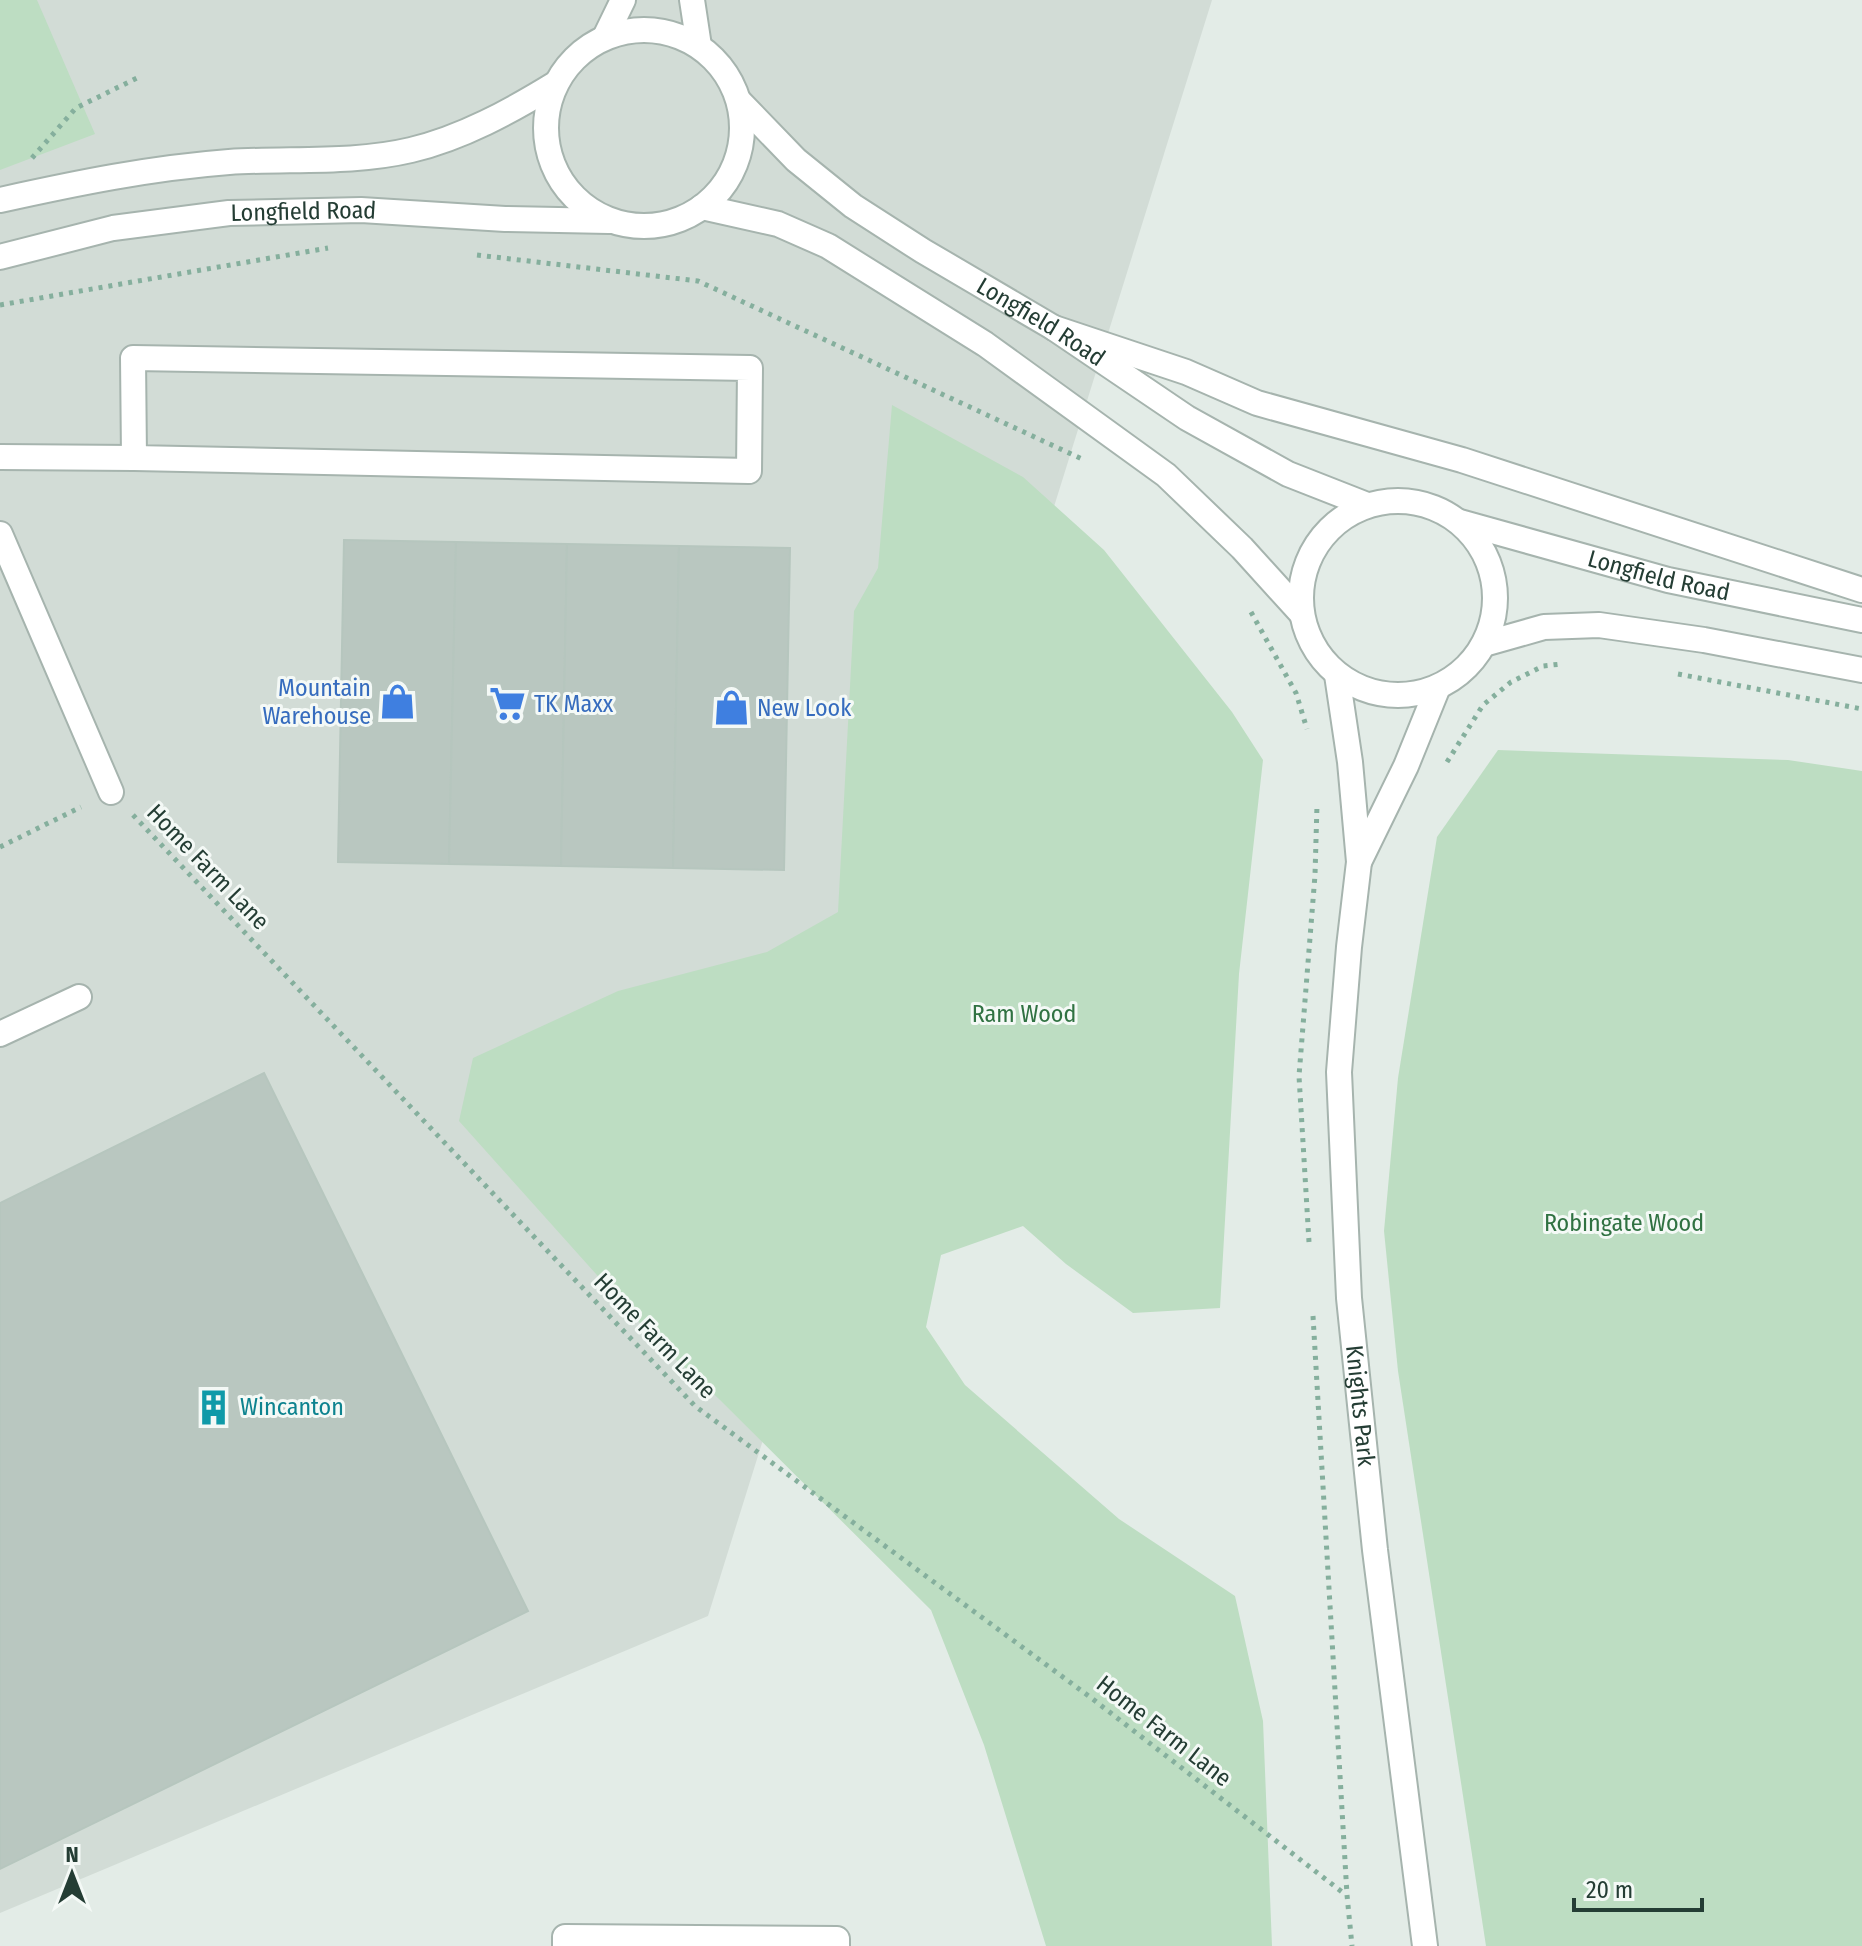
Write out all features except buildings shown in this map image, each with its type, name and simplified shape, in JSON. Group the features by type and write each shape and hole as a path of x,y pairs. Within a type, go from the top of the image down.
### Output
{"street":[{"path":"605,37 623,0"},
{"path":"692,0 699,46"},
{"path":"637,29 669,33 699,46 724,71 739,101 743,131 737,160 723,186 702,207 674,221 643,226 611,221 582,205 560,180 551,160 547,149 546,116 555,84 568,65 585,49 605,37 637,29"},
{"path":"0,200 95,179 167,168 230,162 365,157 412,150 463,132 515,108 555,84"},
{"name":"Longfield Road","path":"739,101 796,160 853,206 1054,328 1187,418 1288,474 1367,505"},
{"name":"Longfield Road","path":"702,207 778,224 828,246 985,344 1166,475 1242,548 1301,613"},
{"name":"Longfield Road","path":"0,257 113,228 229,213 361,210 505,219 611,221"},
{"path":"1054,328 1186,372 1257,403 1462,460 1862,590"},
{"path":"0,457 749,471 750,368 133,358 134,458"},
{"path":"1399,500 1430,506 1458,521 1477,540 1490,565 1495,591 1494,618 1484,644 1465,670 1438,687 1412,695 1385,695 1360,688 1337,675 1320,657 1308,636 1301,613 1301,585 1308,559 1323,535 1343,518 1367,505 1399,500"},
{"name":"Longfield Road","path":"1458,521 1668,580 1862,620"},
{"path":"0,534 111,792"},
{"path":"1484,644 1544,627 1599,625 1704,640 1862,670"},
{"name":"Knights Park","path":"1337,675 1350,762 1359,862 1339,1072 1349,1298 1375,1550 1425,1946"},
{"name":"Knights Park","path":"1359,862 1406,766 1438,687"},
{"path":"0,1034 79,997"},
{"path":"565,1946 565,1937 837,1939 837,1946"}],"path":[{"path":"28,163 76,108 137,78"},
{"path":"0,305 334,247"},
{"path":"475,254 698,281 1086,462"},
{"path":"1251,612 1296,693 1309,734"},
{"path":"1406,766 1438,777 1483,705 1511,682 1532,671 1565,663"},
{"path":"1670,673 1862,709"},
{"path":"0,847 111,792"},
{"name":"Home Farm Lane","path":"111,792 695,1406 1090,1697 1347,1895"},
{"path":"1309,1250 1299,1076 1315,875 1317,804"},
{"path":"1313,1313 1352,1946"}],"shaded area":[{"path":"0,0 1212,0 708,1616 0,1913"}],"green space":[{"path":"0,0 37,0 95,134 0,170"},
{"name":"Ram Wood","path":"892,405 1023,477 1104,550 1232,712 1263,760 1239,974 1220,1308 1133,1313 1066,1264 1023,1226 941,1255 926,1327 965,1385 1119,1519 1235,1596 1263,1721 1272,1946 1046,1946 984,1745 931,1610 719,1399 656,1341 459,1121 473,1058 618,991 767,952 838,912 854,611 878,568"},
{"name":"Robingate Wood","path":"1498,750 1788,760 1862,771 1862,1946 1486,1946 1398,1371 1384,1231 1398,1078 1437,837"}],"place":[{"name":"Mountain Warehouse","path":"397,702"},
{"name":"TK Maxx","path":"508,704"},
{"name":"New Look","path":"731,708"},
{"name":"Wincanton","path":"214,1407"}]}
